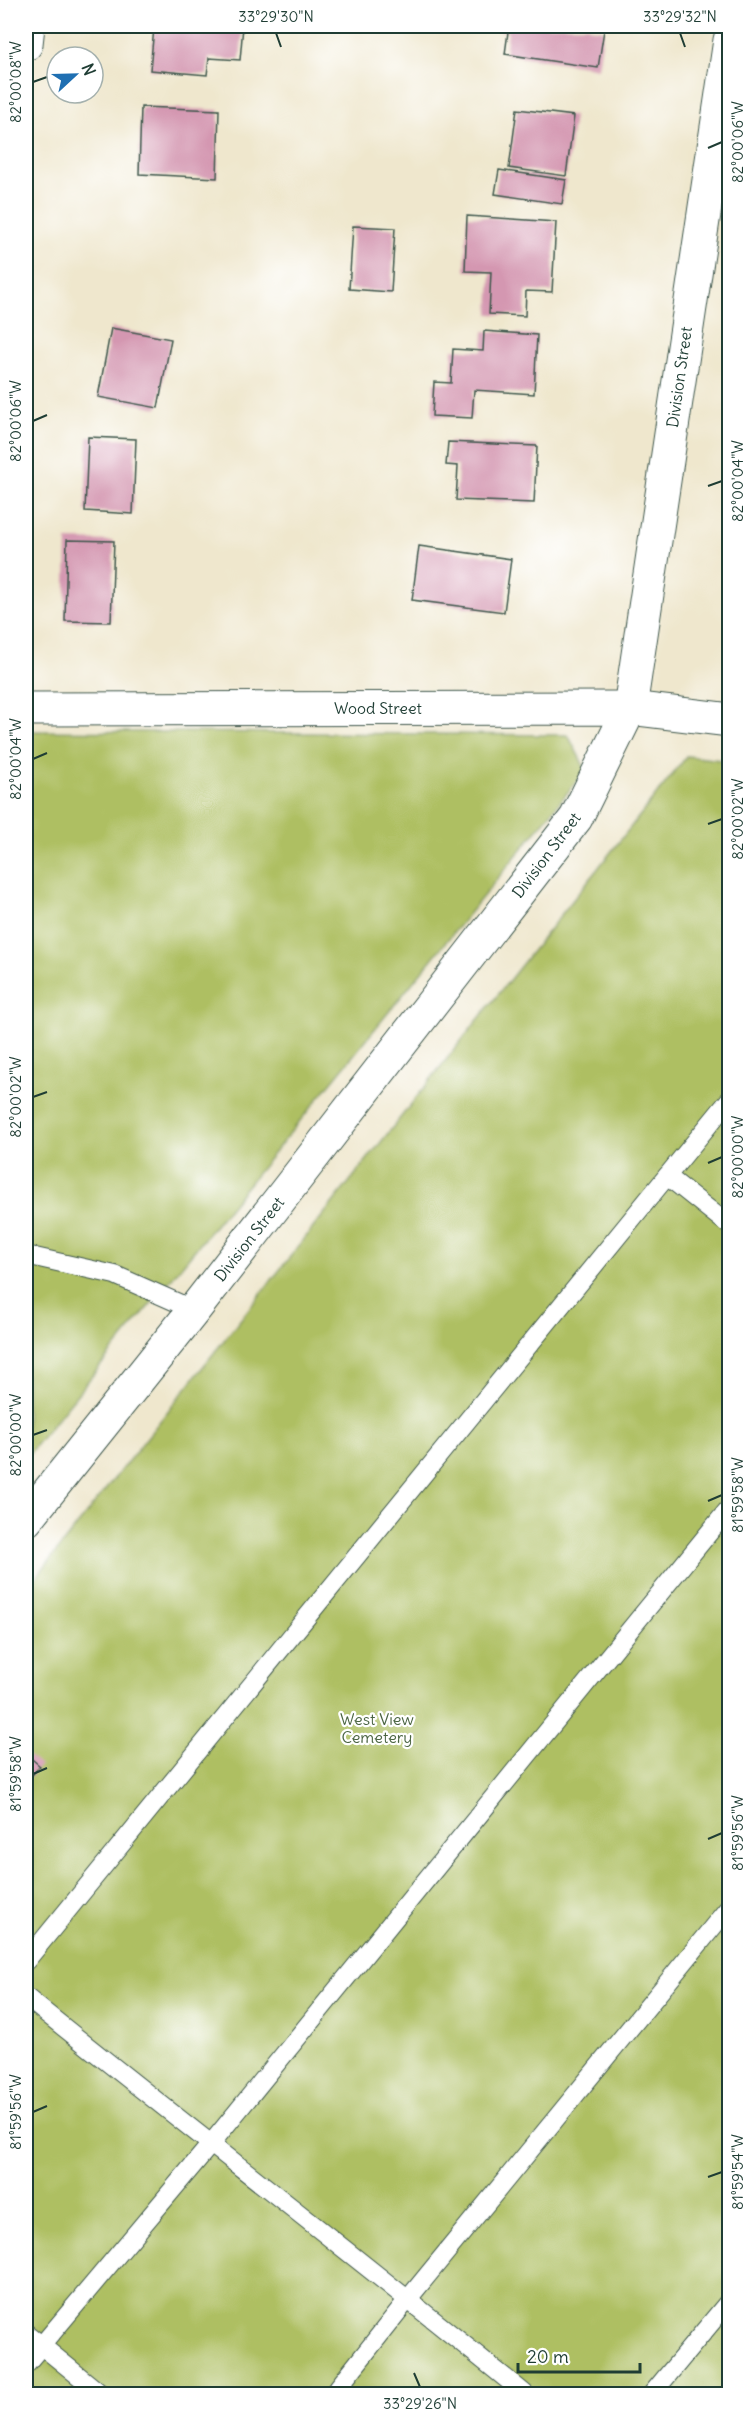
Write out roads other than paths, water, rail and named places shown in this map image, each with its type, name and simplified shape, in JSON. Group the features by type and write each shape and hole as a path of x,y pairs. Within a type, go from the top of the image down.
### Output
{"street":[{"path":"26,44 28,26"},
{"name":"Division Street","path":"26,1520 194,1310 576,818 630,708 729,40"},
{"name":"Wood Street","path":"26,709 630,708 729,720"}],"lane":[{"path":"26,1961 729,1099"},
{"path":"667,1176 729,1226"},
{"path":"26,1255 115,1275 194,1310"},
{"path":"26,2364 210,2145 729,1507"},
{"path":"333,2394 729,1906"},
{"path":"26,1997 525,2394"},
{"path":"652,2394 729,2300"},
{"path":"26,2333 101,2394"}],"park label":[{"name":"West View Cemetery","path":"377,1728"}]}
